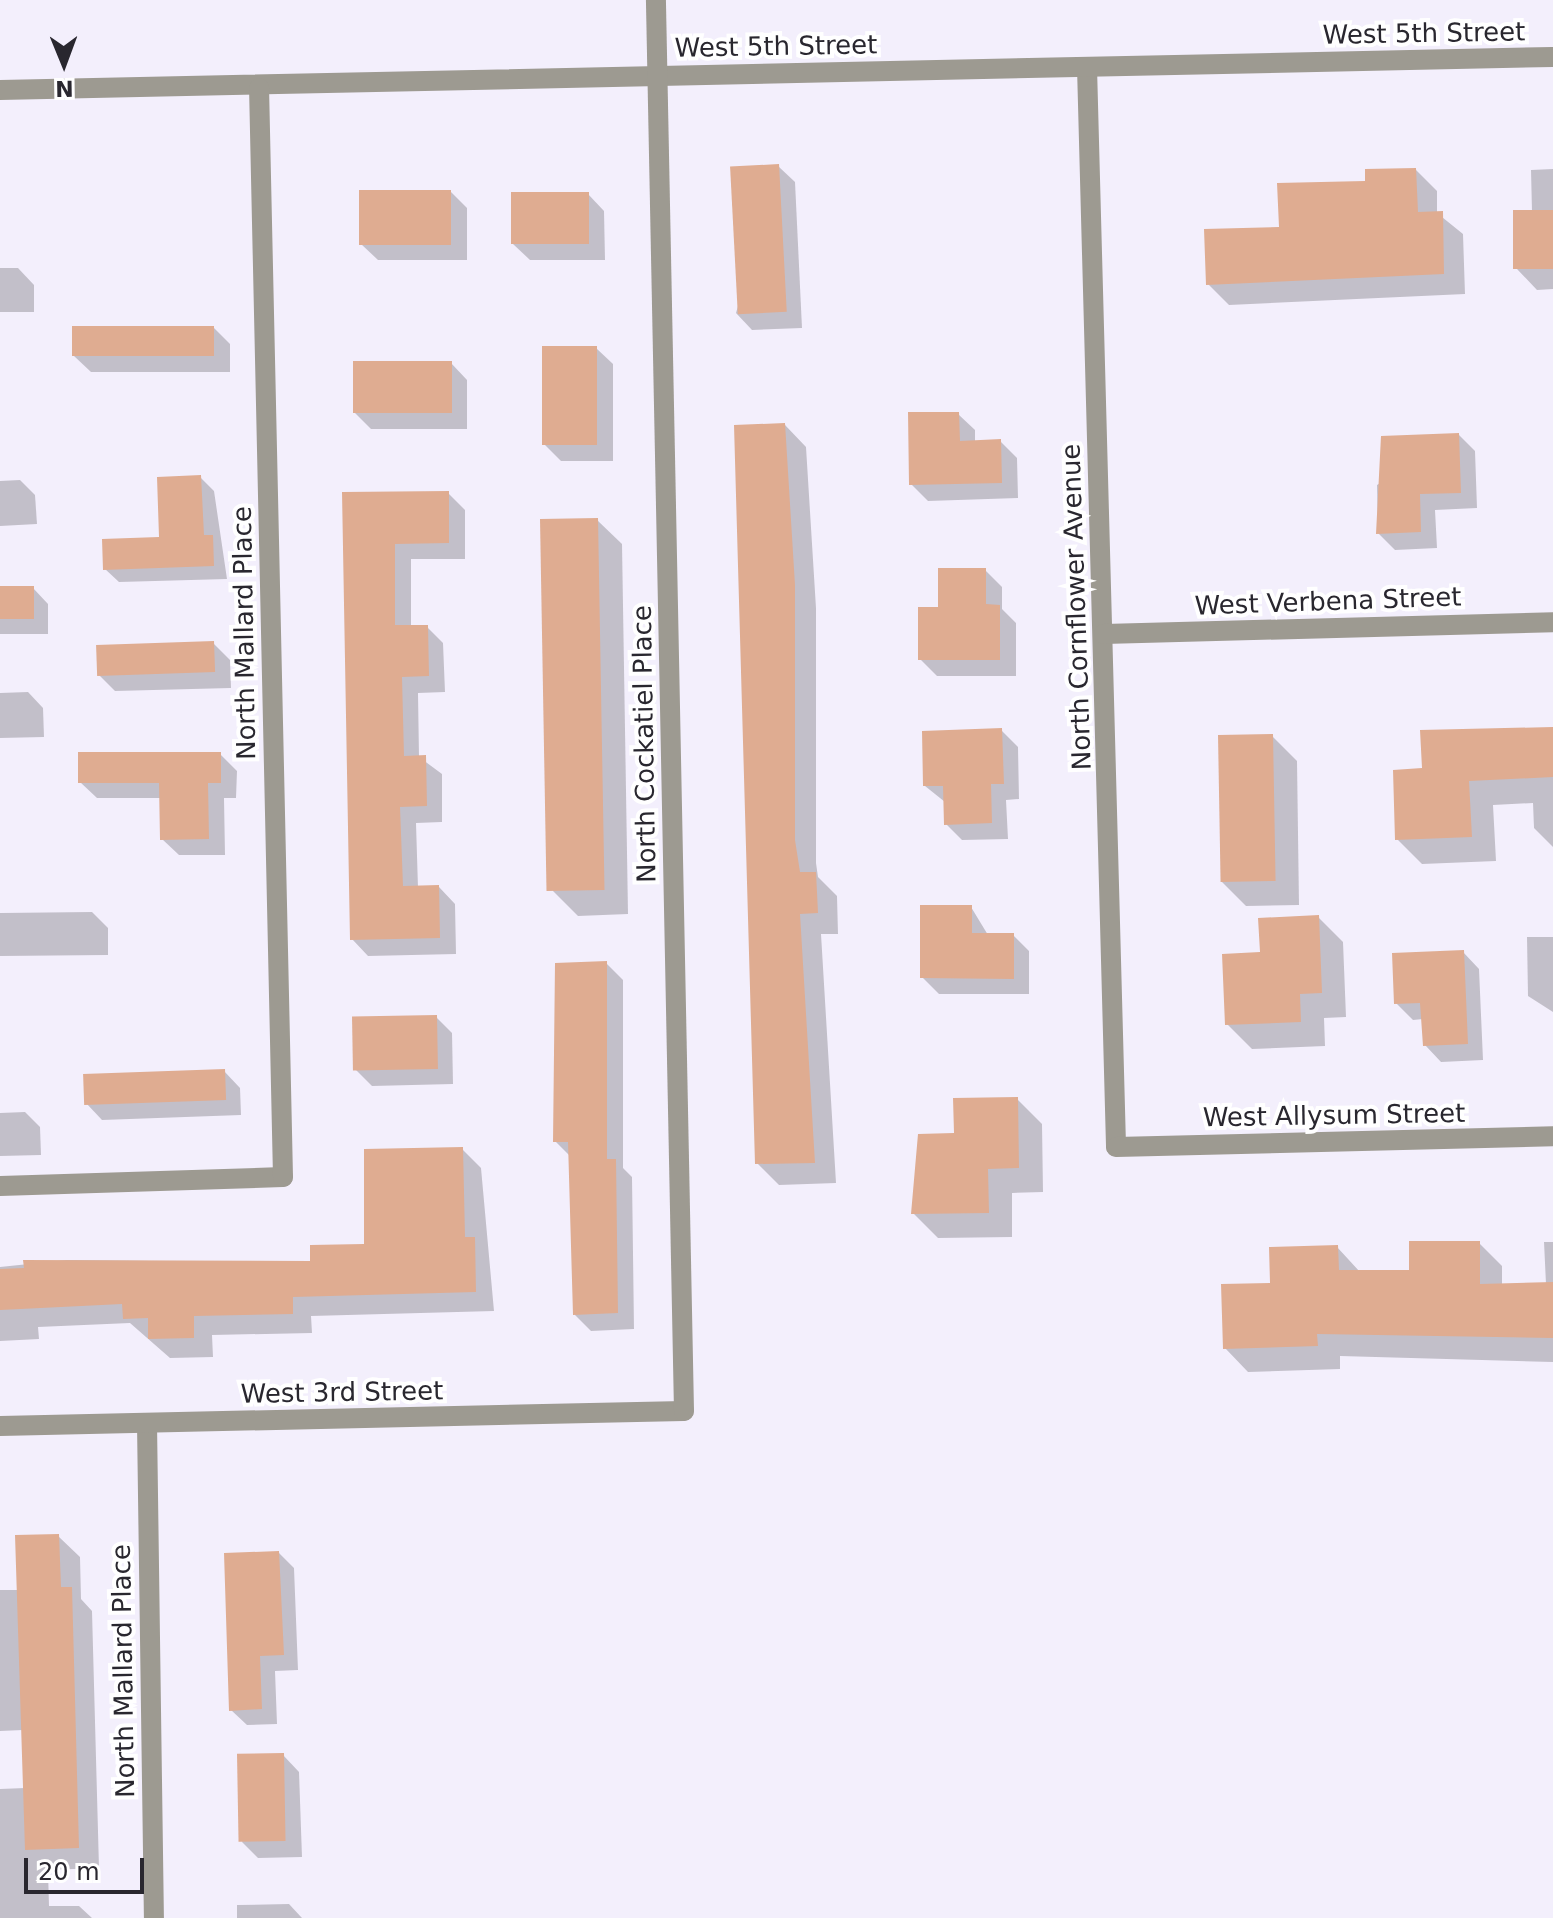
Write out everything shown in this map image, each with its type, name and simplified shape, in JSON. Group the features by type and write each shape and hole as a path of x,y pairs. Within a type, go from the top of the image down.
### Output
{"street":[{"name":"North Cockatiel Place","path":"656,0 684,1411"},
{"name":"West 5th Street","path":"0,90 259,88 658,76 1553,57"},
{"name":"North Cornflower Avenue","path":"1087,67 1116,1147"},
{"name":"North Mallard Place","path":"0,1186 283,1177 259,88"},
{"name":"West Verbena Street","path":"1104,634 1553,622"},
{"name":"West Allysum Street","path":"1116,1147 1553,1136"},
{"name":"West 3rd Street","path":"0,1426 684,1411"},
{"name":"North Mallard Place","path":"147,1423 154,1918"}],"building":[{"path":"779,164 787,312 738,314 730,167"},
{"path":"1416,168 1418,212 1443,211 1444,274 1206,285 1204,229 1279,227 1277,183 1365,181 1365,169"},
{"path":"359,190 451,190 451,245 359,245"},
{"path":"511,192 589,192 589,244 511,244"},
{"path":"1513,210 1553,210 1553,269 1513,269"},
{"path":"72,326 214,326 214,356 72,356"},
{"path":"542,346 597,346 597,445 542,445"},
{"path":"353,361 452,361 452,413 353,413"},
{"path":"908,412 959,412 960,441 1001,439 1002,483 909,485"},
{"path":"785,423 795,585 795,840 800,872 816,872 818,913 800,914 815,1163 755,1164 734,425"},
{"path":"1459,433 1461,493 1420,494 1421,532 1376,534 1381,436"},
{"path":"201,475 204,535 213,535 214,566 103,570 102,539 159,537 157,477"},
{"path":"449,491 449,543 395,544 395,625 428,625 429,676 402,677 404,756 426,755 427,806 400,807 403,886 439,885 440,938 350,940 342,492"},
{"path":"598,518 604,890 547,891 540,519"},
{"path":"938,568 986,568 986,604 1000,605 1000,660 918,660 918,607 938,607"},
{"path":"0,586 34,586 34,619 0,619"},
{"path":"214,641 215,672 97,676 96,645"},
{"path":"1553,727 1553,777 1469,781 1472,837 1395,840 1393,770 1422,768 1420,730"},
{"path":"1002,728 1004,784 991,784 992,823 944,825 943,786 923,786 922,731"},
{"path":"1273,734 1276,881 1221,882 1218,735"},
{"path":"78,752 221,752 221,783 208,783 209,839 160,840 159,783 78,783"},
{"path":"920,905 972,905 972,933 1014,933 1014,979 920,978"},
{"path":"1319,915 1322,993 1300,994 1301,1022 1225,1025 1222,954 1260,952 1258,918"},
{"path":"1464,950 1468,1044 1423,1046 1420,1003 1394,1004 1392,953"},
{"path":"607,961 607,1159 616,1159 618,1313 573,1315 568,1142 553,1142 555,963"},
{"path":"437,1015 438,1069 353,1070 352,1016"},
{"path":"225,1069 226,1100 84,1105 83,1074"},
{"path":"1018,1097 1019,1168 988,1169 989,1213 911,1214 918,1134 954,1133 953,1098"},
{"path":"463,1147 465,1237 475,1237 476,1292 293,1297 293,1314 194,1316 194,1338 148,1339 148,1318 123,1319 122,1304 0,1310 0,1269 24,1268 23,1260 310,1261 310,1245 364,1244 364,1149"},
{"path":"1409,1241 1480,1241 1480,1284 1553,1282 1553,1338 1317,1334 1318,1346 1223,1349 1221,1284 1270,1283 1269,1247 1338,1245 1339,1270 1409,1270"},
{"path":"59,1534 61,1587 72,1587 79,1848 25,1850 15,1535"},
{"path":"279,1551 284,1655 260,1656 262,1709 229,1711 224,1553"},
{"path":"284,1753 286,1841 239,1842 237,1754"}]}
